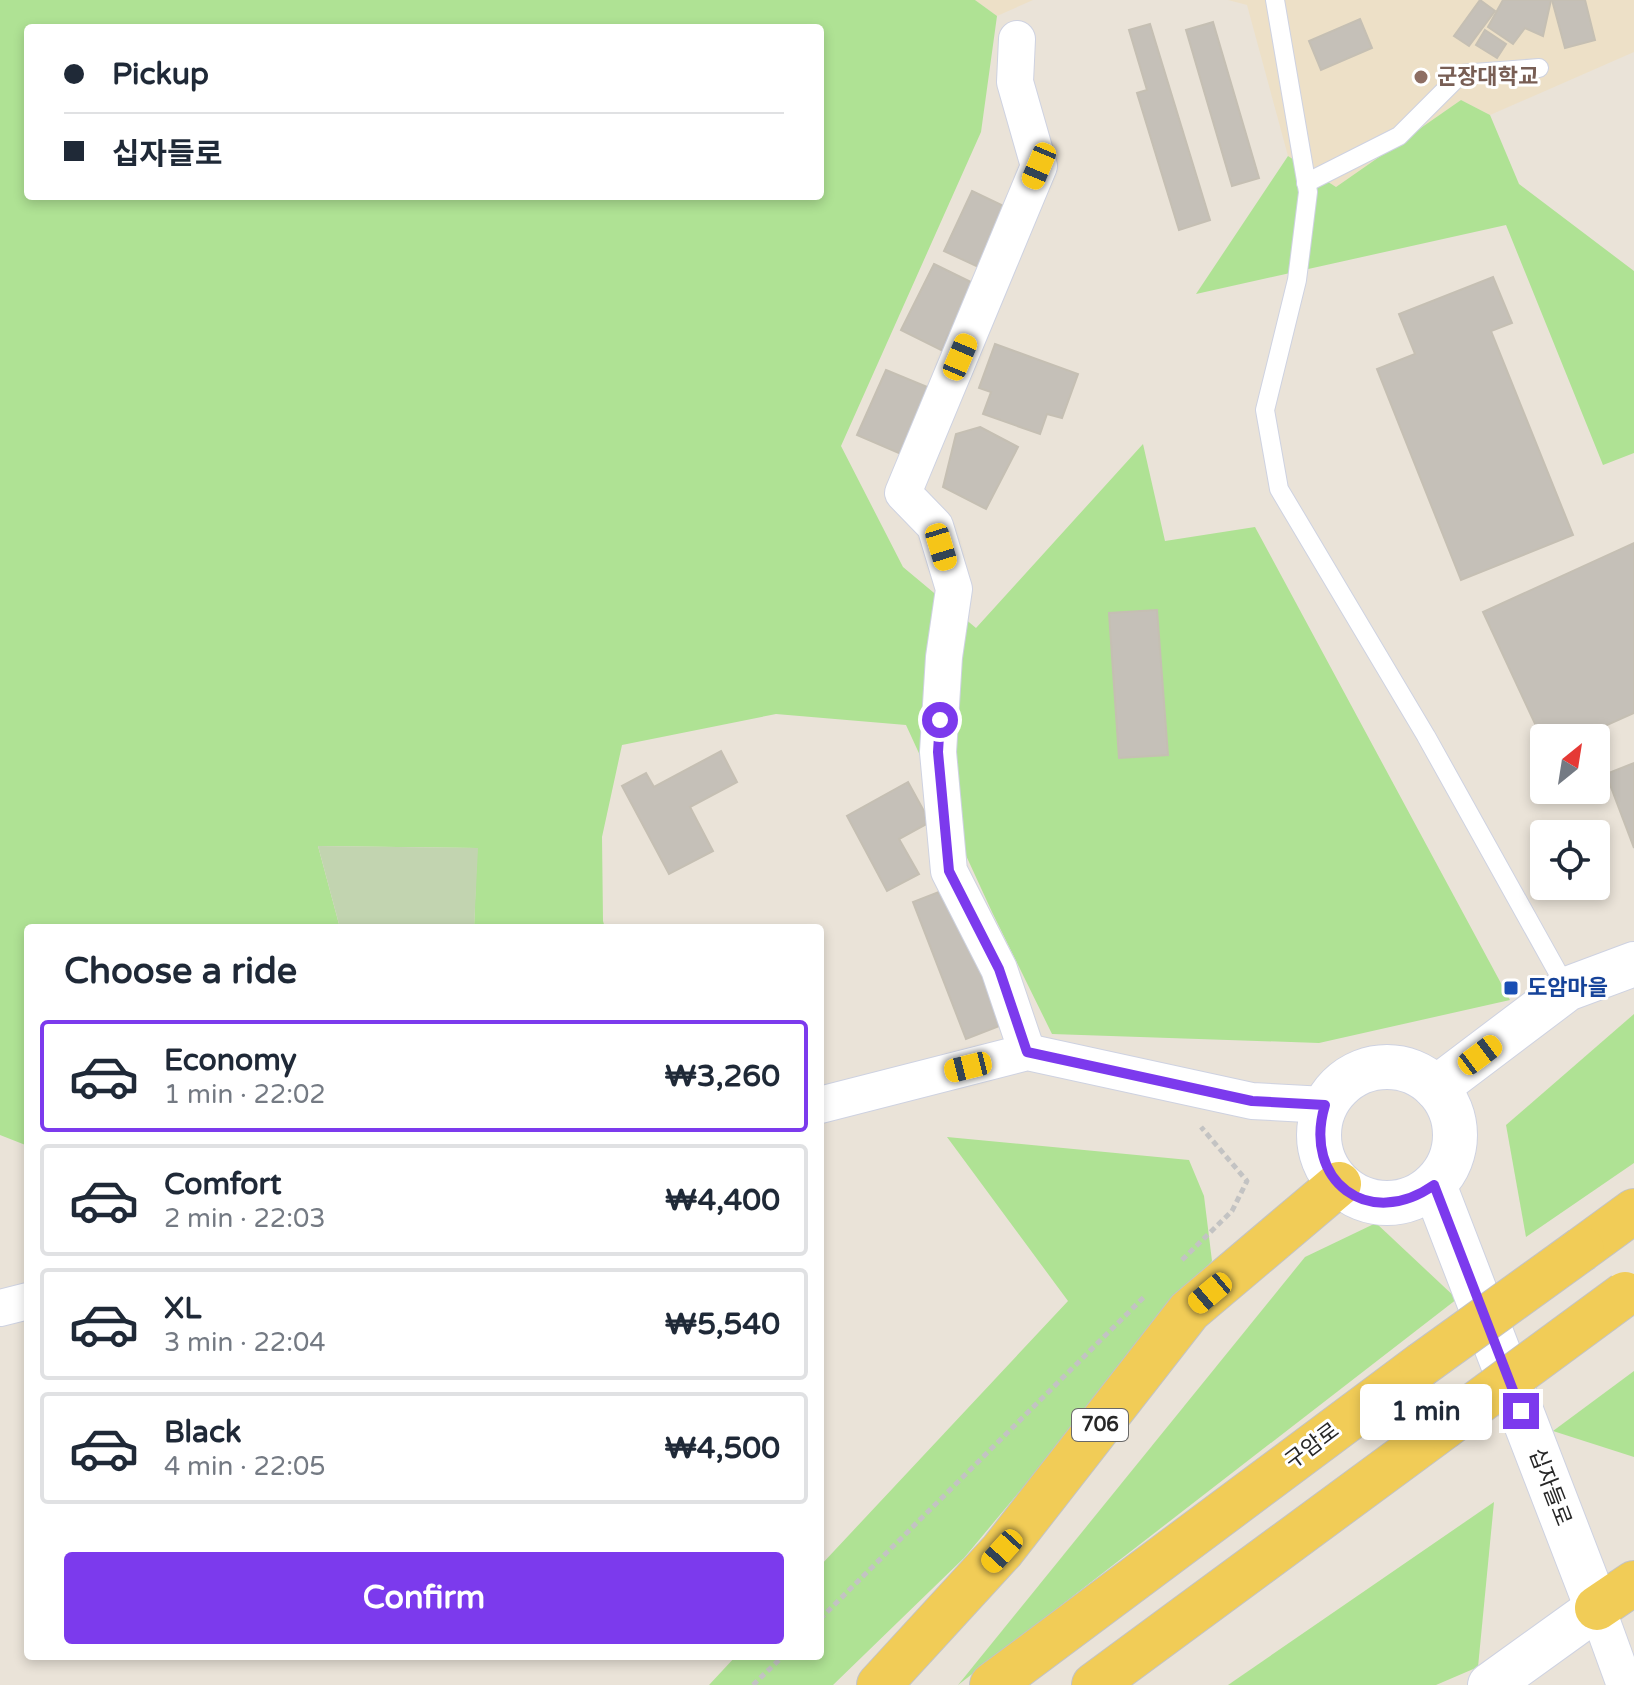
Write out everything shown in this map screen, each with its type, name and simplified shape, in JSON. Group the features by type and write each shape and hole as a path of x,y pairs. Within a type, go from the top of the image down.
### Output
{"main road":[{"path":"1436,1088 1567,989 1634,964"},
{"path":"1376,1068 1398,1068 1419,1075 1436,1088 1448,1106 1454,1126 1454,1148 1447,1168 1434,1185 1417,1197 1397,1203 1376,1203 1356,1196 1339,1184 1326,1168 1319,1147 1319,1126 1325,1105 1338,1088 1355,1075 1376,1068"},
{"name":"706","path":"879,1685 1002,1551 1189,1311 1339,1184"},
{"name":"십자들로","path":"1434,1185 1597,1608"},
{"name":"구암로","path":"992,1685 1421,1365 1634,1211"},
{"path":"1094,1685 1630,1291"},
{"path":"1490,1685 1634,1583"}],"street":[{"path":"1017,39 1015,82 1039,166 903,493 935,526 954,589 944,657 938,752 949,871 999,969 1027,1052"},
{"path":"824,1104 1027,1052 1252,1101 1325,1105"},
{"path":"0,1308 24,1302"},
{"path":"1597,1608 1625,1685"}],"lane":[{"path":"1275,0 1308,192 1297,280 1265,410 1279,489 1426,736 1567,989"},
{"path":"1306,183 1399,136 1461,74 1539,68"}],"path":[{"path":"1177,1265 1232,1211 1247,1181 1200,1126 1206,1091"},
{"path":"824,1615 1155,1287"},
{"path":"753,1685 779,1660"}],"shaded area":[{"path":"975,0 1033,0 997,16"},
{"name":"군장대학교","path":"1228,0 1634,0 1634,52 1490,115 1461,100 1336,187 1288,156 1247,5"}],"green space":[{"path":"0,0 975,0 997,16 981,132 841,446 903,567 976,628 1143,444 1165,541 1255,527 1510,1000 1319,1043 1052,1034 906,725 776,714 622,745 602,837 604,924 474,924 477,848 318,846 339,924 24,924 24,1144 0,1135"},
{"path":"1461,100 1490,115 1519,184 1634,271 1634,453 1603,465 1506,225 1196,294 1288,156 1336,187"},
{"path":"318,846 478,848 474,924 339,924"},
{"path":"1634,1014 1634,1163 1526,1237 1506,1125"},
{"path":"947,1137 1189,1160 1204,1196 1212,1261 964,1558 833,1685 709,1685 732,1660 824,1660 824,1562 1068,1301"},
{"path":"1376,1223 1457,1299 958,1685 1305,1257"},
{"path":"1634,1371 1634,1457 1553,1431"},
{"path":"1494,1502 1478,1667 1436,1685 1228,1685"}],"building":[{"path":"1480,0 1495,11 1469,46 1454,36"},
{"path":"1503,0 1551,0 1543,36 1525,28 1513,44 1488,27"},
{"path":"1552,0 1585,0 1595,40 1565,48"},
{"path":"1360,19 1372,48 1321,70 1309,41"},
{"path":"1213,22 1259,178 1232,186 1186,30"},
{"path":"1150,24 1210,220 1179,230 1137,93 1147,90 1129,30"},
{"path":"1485,30 1506,44 1497,58 1476,45"},
{"path":"972,191 1014,211 987,271 944,251"},
{"path":"934,264 979,286 945,352 901,330"},
{"path":"1493,277 1512,323 1491,331 1573,535 1461,580 1377,369 1415,354 1399,314"},
{"path":"995,344 1078,374 1062,418 1047,414 1040,434 983,414 991,392 979,388"},
{"path":"886,370 937,391 908,457 857,435"},
{"path":"980,427 1018,447 986,509 943,487 956,434"},
{"path":"1634,543 1634,713 1609,724 1535,724 1483,612"},
{"path":"1157,610 1168,755 1119,758 1109,613"},
{"path":"721,751 737,782 690,807 713,851 669,874 622,786 646,773 654,787"},
{"path":"1634,763 1634,848 1610,785 1610,772"},
{"path":"908,782 930,822 899,839 919,874 887,891 847,816"},
{"path":"949,888 1002,1025 966,1039 913,902"}],"place":[{"name":"군장대학교","path":"1421,77"},
{"name":"도암마을","path":"1511,988"}],"route":[{"path":"940,720 938,752 949,871 999,969 1027,1052 1252,1101 1325,1105 1319,1126 1319,1147 1326,1168 1339,1184 1356,1196 1376,1203 1397,1203 1417,1197 1434,1185 1521,1411"}]}
